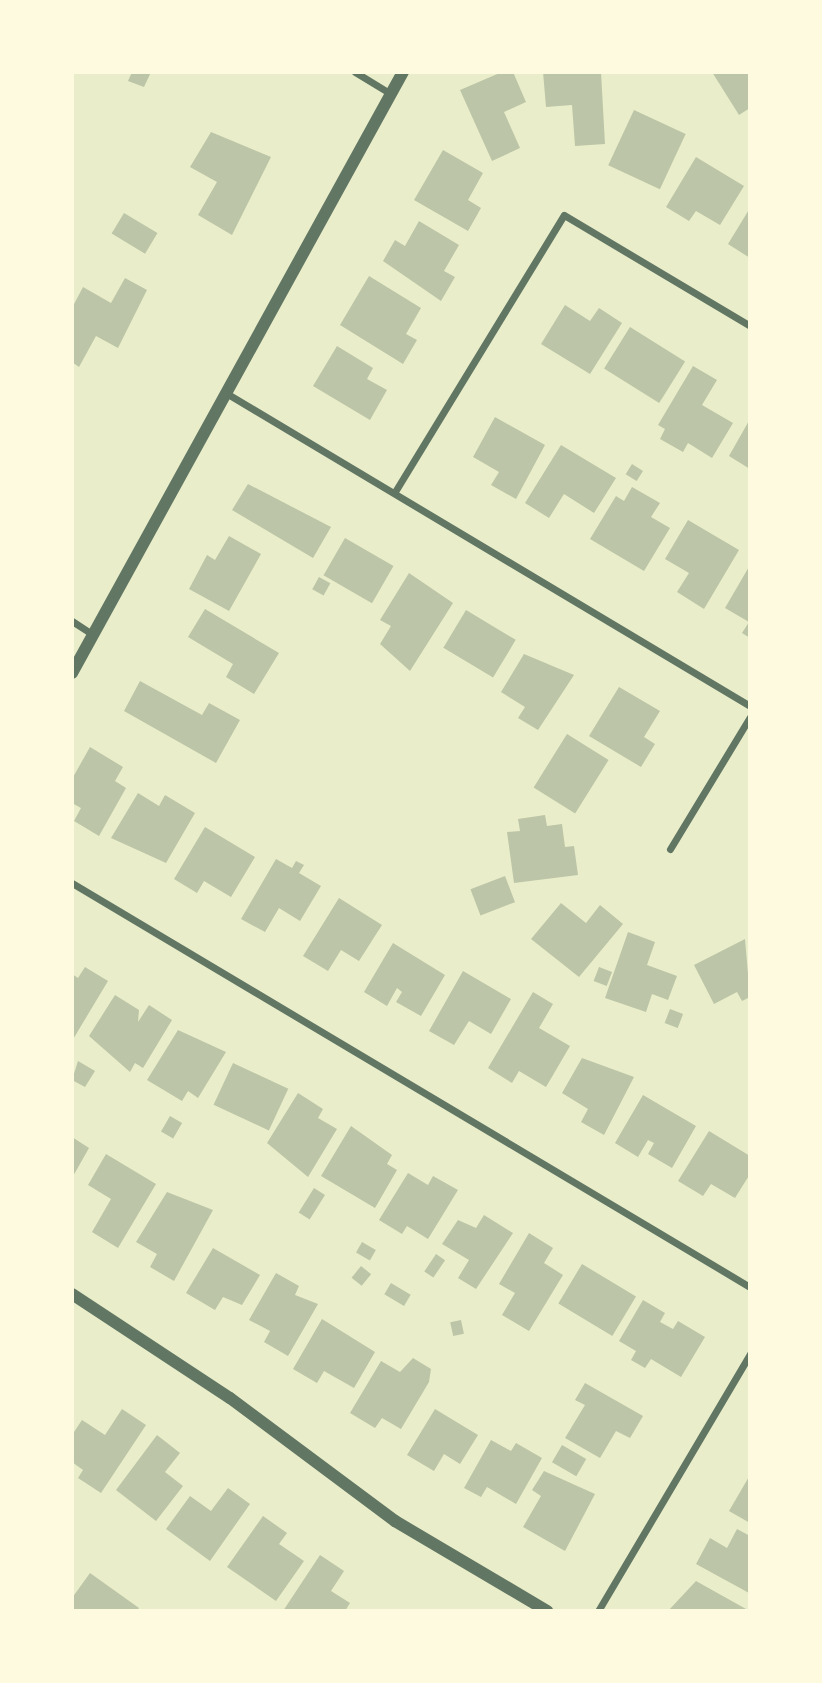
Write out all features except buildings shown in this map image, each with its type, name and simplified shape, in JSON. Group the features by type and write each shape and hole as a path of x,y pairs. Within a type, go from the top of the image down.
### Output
{"street":[{"path":"355,72 391,94"},
{"path":"72,673 403,72"},
{"path":"396,490 564,215 750,326"},
{"path":"226,393 396,490 750,706"},
{"path":"72,621 92,634"},
{"path":"670,849 750,717"},
{"path":"72,883 750,1287"},
{"path":"72,1294 230,1398 394,1521 547,1611"},
{"path":"598,1611 750,1354"}]}
